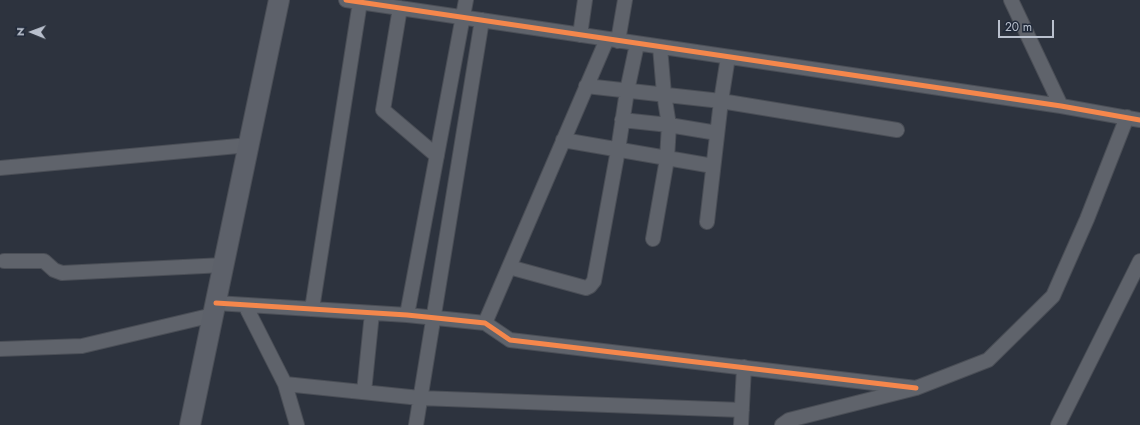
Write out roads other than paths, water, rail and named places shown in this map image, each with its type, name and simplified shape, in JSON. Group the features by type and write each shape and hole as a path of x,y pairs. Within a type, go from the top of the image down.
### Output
{"main road":[{"path":"190,425 279,0"}],"street":[{"path":"407,315 466,0"},
{"path":"580,35 585,0"},
{"path":"485,322 586,86 612,40 624,0"},
{"path":"1011,0 1061,106"},
{"path":"312,309 354,1 379,2 400,8 423,6 462,17 1061,106 1134,119 1053,296 988,360 916,388 789,420 782,425"},
{"path":"400,8 384,110 437,156"},
{"path":"416,425 482,20"},
{"path":"509,267 586,288 594,281 618,150 627,90 637,44"},
{"path":"653,239 667,159 669,125 664,94 660,47"},
{"path":"707,222 721,101 728,57"},
{"path":"586,86 721,101 897,130"},
{"path":"622,120 669,125 717,133"},
{"path":"563,140 713,166"},
{"path":"0,168 249,145"},
{"path":"4,261 44,261 54,270 62,273 224,265"},
{"path":"1058,425 1140,261"},
{"path":"245,305 285,384 297,425"},
{"path":"0,349 82,346 215,309 245,305 407,315 485,322 510,340 916,388"},
{"path":"364,392 372,313"},
{"path":"742,425 744,367"},
{"path":"285,384 420,398 742,410"}]}
